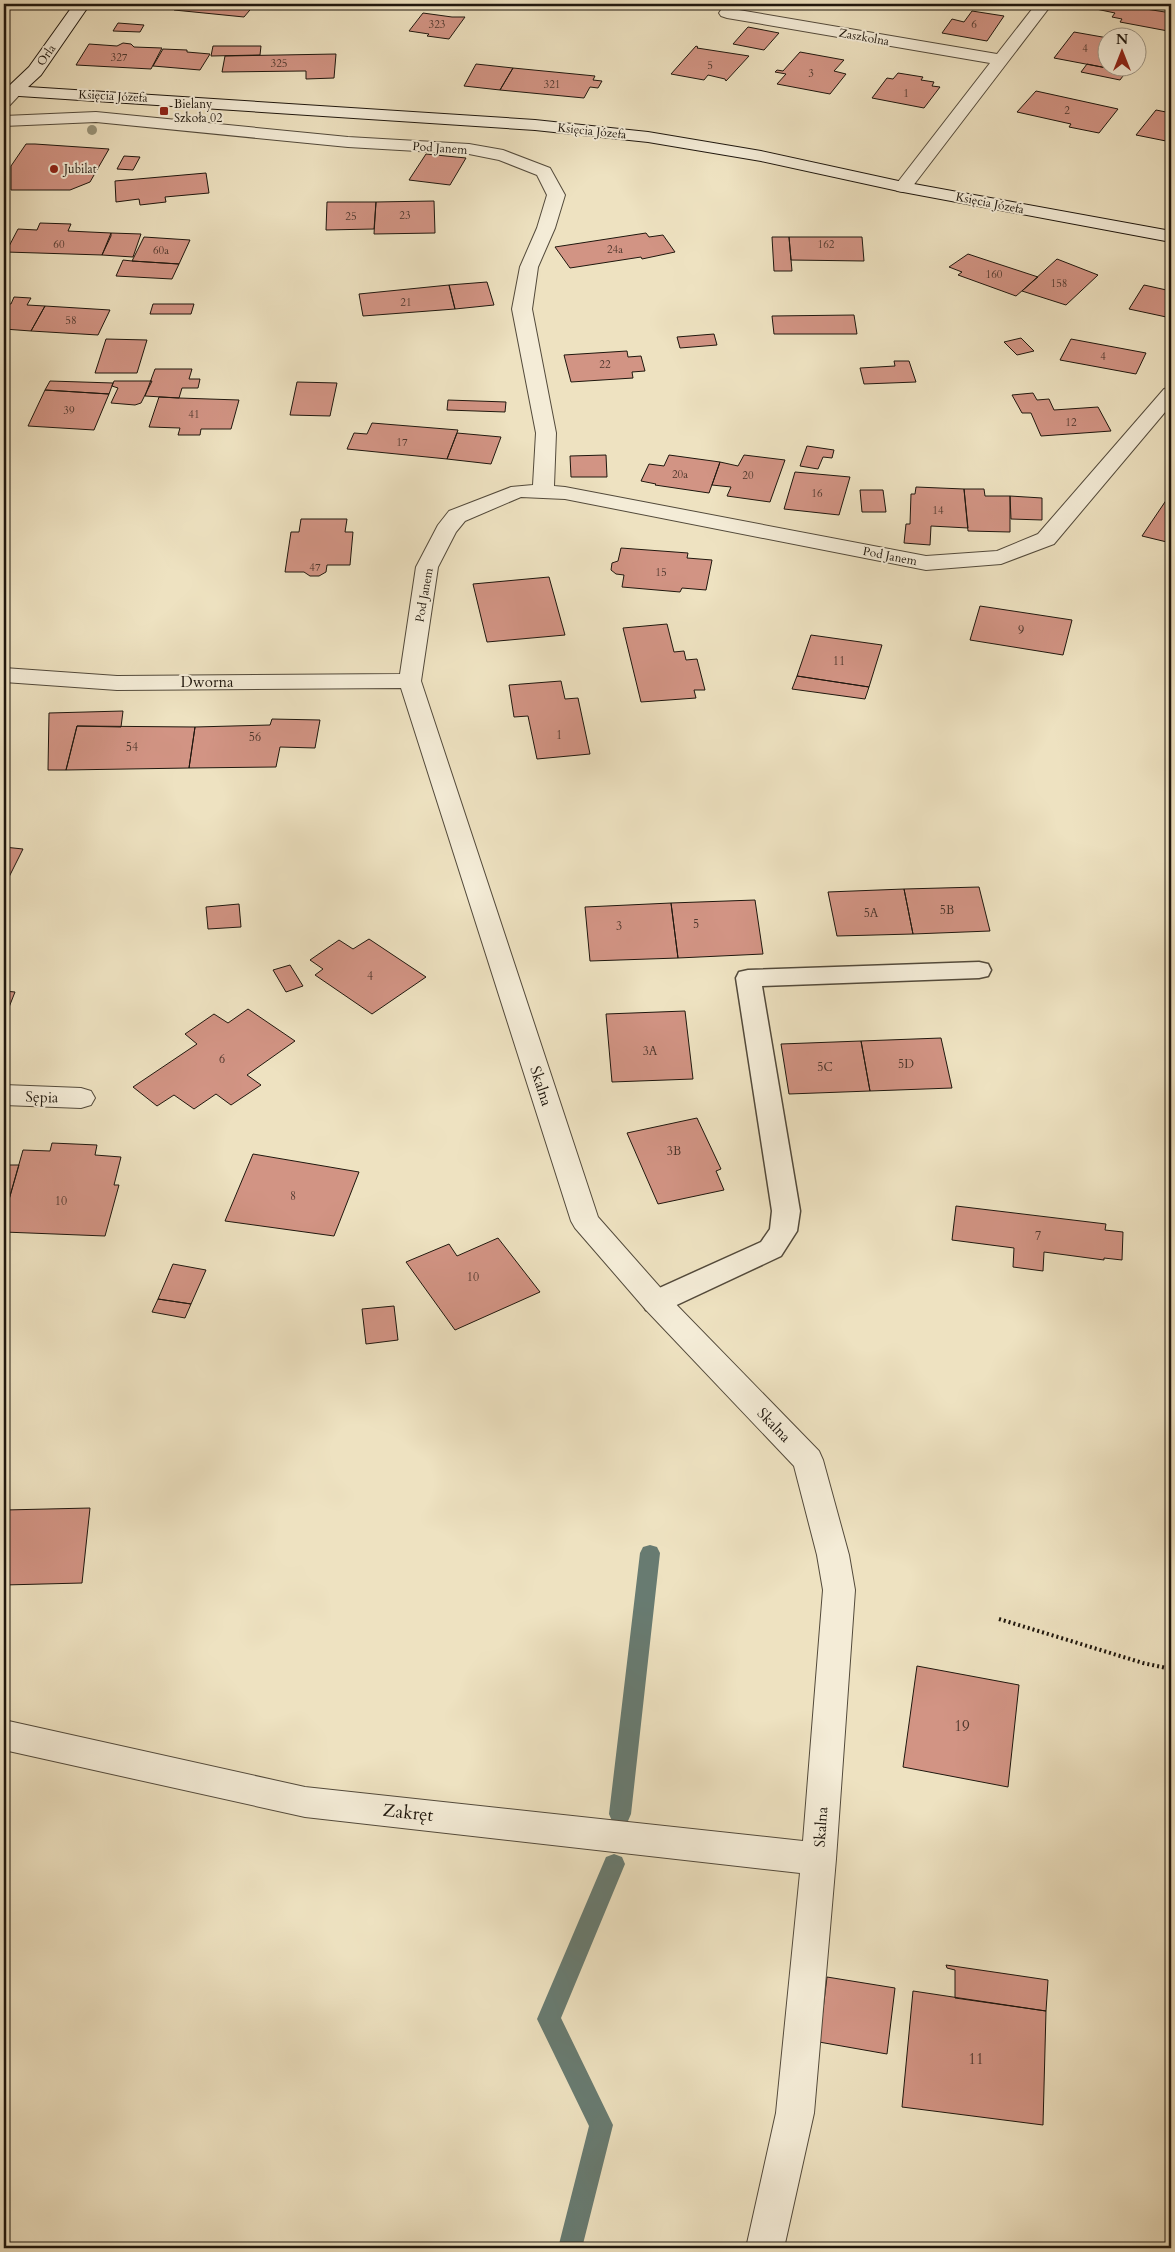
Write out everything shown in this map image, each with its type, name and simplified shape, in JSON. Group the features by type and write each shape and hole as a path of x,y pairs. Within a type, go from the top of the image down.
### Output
{"street":[{"name":"Orla","path":"7,94 35,71 82,4"},
{"path":"903,187 1044,4"},
{"name":"Zaszkolna","path":"727,14 1002,60"},
{"name":"Księcia Józefa","path":"7,94 536,125 648,137 733,151 903,187 1171,237"},
{"name":"Pod Janem","path":"4,121 96,117 348,142 469,149 503,155 544,172 556,195 546,228 529,267 522,309 546,433 543,492"},
{"name":"Pod Janem","path":"410,681 427,567 446,530 457,516 492,500 518,491 565,494 926,563 1001,557 1046,539 1171,393"},
{"name":"Dworna","path":"4,675 117,683 410,681"},
{"name":"Skalna","path":"410,681 585,1221 656,1302 808,1460 833,1554 838,1590 819,1859 795,2113 765,2248"},
{"name":"Sępia","path":"4,1095 81,1098"},
{"name":"Zakręt","path":"4,1734 305,1802 819,1859"}],"lane":[{"path":"656,1302 771,1249 783,1231 786,1211 748,978 979,970"}],"path":[{"path":"999,1619 1143,1664 1171,1669"}],"building":[{"path":"180,4 255,4 244,17 174,10"},
{"path":"552,4 589,4 585,9"},
{"path":"1100,4 1114,4 1165,12 1171,14 1171,27 1168,31 1120,22 1122,19 1112,17 1115,13 1096,9"},
{"path":"972,11 1004,16 987,41 942,33 952,19 964,22"},
{"path":"423,13 465,17 449,39 409,31"},
{"path":"118,23 144,25 140,32 113,31"},
{"path":"748,27 779,33 764,50 733,44"},
{"path":"1074,32 1098,36 1098,66 1054,58"},
{"path":"123,43 131,44 134,47 162,48 151,69 76,65 89,44 117,46"},
{"path":"213,46 261,46 260,55 211,56"},
{"path":"696,46 697,48 749,56 726,81 725,79 708,75 704,80 671,74"},
{"path":"163,49 187,50 187,52 210,54 200,70 153,66"},
{"path":"800,52 844,60 834,71 846,74 830,94 777,84 786,74 775,72 777,70 783,71"},
{"path":"336,54 334,78 306,79 306,71 222,72 225,56"},
{"path":"476,64 513,68 500,90 464,86"},
{"path":"1087,64 1098,66 1098,75 1081,72"},
{"path":"513,68 595,76 593,80 602,81 598,88 590,87 584,98 500,90"},
{"path":"898,73 923,77 921,80 934,82 932,86 940,87 924,108 872,98 887,78 893,79"},
{"path":"1036,91 1118,109 1099,133 1069,127 1071,124 1017,112"},
{"path":"1156,110 1171,113 1171,142 1136,135"},
{"name":"Jubilat","path":"26,144 109,149 90,182 70,190 11,190 11,166"},
{"path":"426,154 466,158 450,185 409,180"},
{"path":"124,156 140,157 133,170 117,169"},
{"path":"206,173 209,193 165,197 166,202 140,205 139,199 116,202 115,181"},
{"path":"434,201 435,233 374,234 376,202"},
{"path":"327,202 376,202 374,229 326,230"},
{"path":"40,223 71,224 68,231 111,233 111,236 102,255 6,252 18,229 37,230"},
{"path":"111,233 141,234 133,257 102,255"},
{"path":"646,233 649,237 663,235 675,252 642,259 641,257 570,268 555,247"},
{"path":"144,237 190,240 179,264 132,261"},
{"path":"772,237 789,237 792,271 774,271"},
{"path":"789,237 862,237 864,261 791,260"},
{"path":"968,254 1038,277 1016,296 958,275 962,272 949,267"},
{"path":"1057,259 1098,275 1066,305 1022,291"},
{"path":"123,260 179,264 172,279 116,276"},
{"path":"487,282 494,305 455,309 449,285"},
{"path":"449,285 455,309 363,316 359,294"},
{"path":"1144,285 1171,291 1171,318 1129,309"},
{"path":"14,297 31,298 27,305 45,306 31,331 4,329 4,303 11,304"},
{"path":"153,304 194,304 191,314 150,314"},
{"path":"45,306 110,310 98,335 31,331"},
{"path":"854,315 857,334 774,334 772,316"},
{"path":"714,334 717,345 680,348 677,337"},
{"path":"1021,338 1034,351 1017,355 1004,342"},
{"path":"106,339 147,340 137,373 95,373"},
{"path":"1071,339 1146,353 1136,374 1060,360"},
{"path":"627,351 628,357 641,356 645,371 632,372 633,378 571,382 564,355"},
{"path":"894,361 909,361 916,382 864,384 860,368 895,366"},
{"path":"155,369 192,369 189,379 200,379 198,388 182,388 179,398 145,396"},
{"path":"50,381 113,383 109,394 45,390"},
{"path":"114,381 152,381 141,403 135,405 111,403 118,388 112,386"},
{"path":"297,382 337,383 330,416 290,415"},
{"path":"45,390 109,394 94,430 28,426"},
{"path":"1033,393 1037,400 1049,399 1054,410 1098,407 1111,431 1041,436 1031,413 1022,413 1012,395"},
{"path":"159,397 239,400 231,429 201,429 200,435 178,435 180,428 149,427"},
{"path":"448,400 506,402 505,412 447,410"},
{"path":"372,423 458,430 447,459 347,449 354,433 367,434"},
{"path":"457,433 501,437 491,464 447,459"},
{"path":"807,446 834,450 832,458 823,457 818,469 800,466"},
{"path":"606,455 607,477 571,477 570,456"},
{"path":"669,455 720,462 709,493 655,485 641,481 649,464 664,466"},
{"path":"744,455 785,460 770,502 727,496 731,487 712,485 720,462 738,466"},
{"path":"795,472 850,477 839,515 784,509"},
{"path":"916,487 964,489 968,528 931,526 930,545 904,543 906,524 910,524 911,494 915,494"},
{"path":"964,489 984,489 985,496 1010,496 1010,532 968,531"},
{"path":"860,490 883,490 886,512 862,512"},
{"path":"1010,496 1042,498 1042,520 1011,519"},
{"path":"1169,496 1171,496 1171,543 1142,536"},
{"path":"301,519 347,519 345,532 353,532 350,565 327,565 326,572 319,576 310,576 304,572 285,572 291,532 299,532"},
{"path":"621,548 688,553 687,558 712,560 706,590 682,588 680,592 622,587 624,575 616,574 611,570 612,563 618,561"},
{"path":"549,577 565,635 487,642 473,584"},
{"path":"980,606 1072,620 1063,655 970,640"},
{"path":"667,624 674,652 684,651 686,660 697,659 705,690 694,690 696,698 641,702 623,628"},
{"path":"811,635 882,645 869,687 797,676"},
{"path":"797,676 869,687 865,699 792,689"},
{"path":"561,681 565,699 578,698 590,754 537,759 528,716 514,717 509,685"},
{"path":"123,711 121,727 77,726 66,770 48,770 49,713"},
{"path":"272,719 320,720 315,748 280,747 276,767 189,768 195,727 270,725"},
{"path":"77,726 195,727 189,768 66,770"},
{"path":"4,847 23,849 4,887"},
{"path":"979,887 990,931 913,934 904,889"},
{"path":"904,889 913,934 837,936 828,892"},
{"path":"755,900 763,954 678,958 671,903"},
{"path":"671,903 678,958 590,961 585,907"},
{"path":"239,904 241,927 208,929 206,907"},
{"path":"369,939 426,977 372,1014 315,975 323,969 310,960 339,940 353,949"},
{"path":"290,965 303,986 286,992 273,970"},
{"path":"4,991 15,992 4,1020"},
{"path":"248,1009 295,1041 247,1075 261,1085 231,1105 216,1094 194,1109 174,1095 157,1106 133,1087 197,1044 185,1034 214,1014 228,1023"},
{"path":"685,1011 693,1079 612,1082 606,1014"},
{"path":"941,1038 952,1088 870,1091 861,1041"},
{"path":"861,1041 870,1091 789,1094 781,1044"},
{"path":"697,1118 721,1169 716,1171 724,1190 658,1204 627,1133"},
{"path":"52,1143 97,1145 95,1155 121,1157 114,1185 119,1185 105,1236 4,1232 4,1217 23,1150 50,1151"},
{"path":"253,1154 359,1172 334,1236 225,1221"},
{"path":"4,1165 19,1165 4,1217"},
{"path":"956,1206 1106,1224 1105,1230 1123,1232 1122,1260 1104,1258 1104,1260 1044,1252 1043,1271 1013,1267 1014,1248 952,1240"},
{"path":"498,1238 540,1292 455,1330 406,1262 449,1244 457,1256"},
{"path":"173,1264 206,1270 191,1304 158,1299"},
{"path":"158,1299 191,1304 185,1318 152,1312"},
{"path":"394,1306 398,1340 366,1344 362,1309"},
{"path":"90,1508 82,1583 4,1585 5,1510"},
{"path":"917,1666 1019,1685 1008,1787 903,1767"},
{"path":"946,1965 1048,1980 1046,2011 955,1998 955,1970 947,1968"},
{"path":"827,1977 895,1988 887,2054 819,2042"},
{"path":"913,1991 1046,2011 1043,2125 902,2107"}],"waterway":[{"path":"620,1814 650,1553"},
{"path":"570,2248 601,2125 549,2019 614,1864"}],"place":[{"name":"Bielany Szkoła 02","path":"164,111"},
{"name":"Jubilat","path":"54,169"}]}
